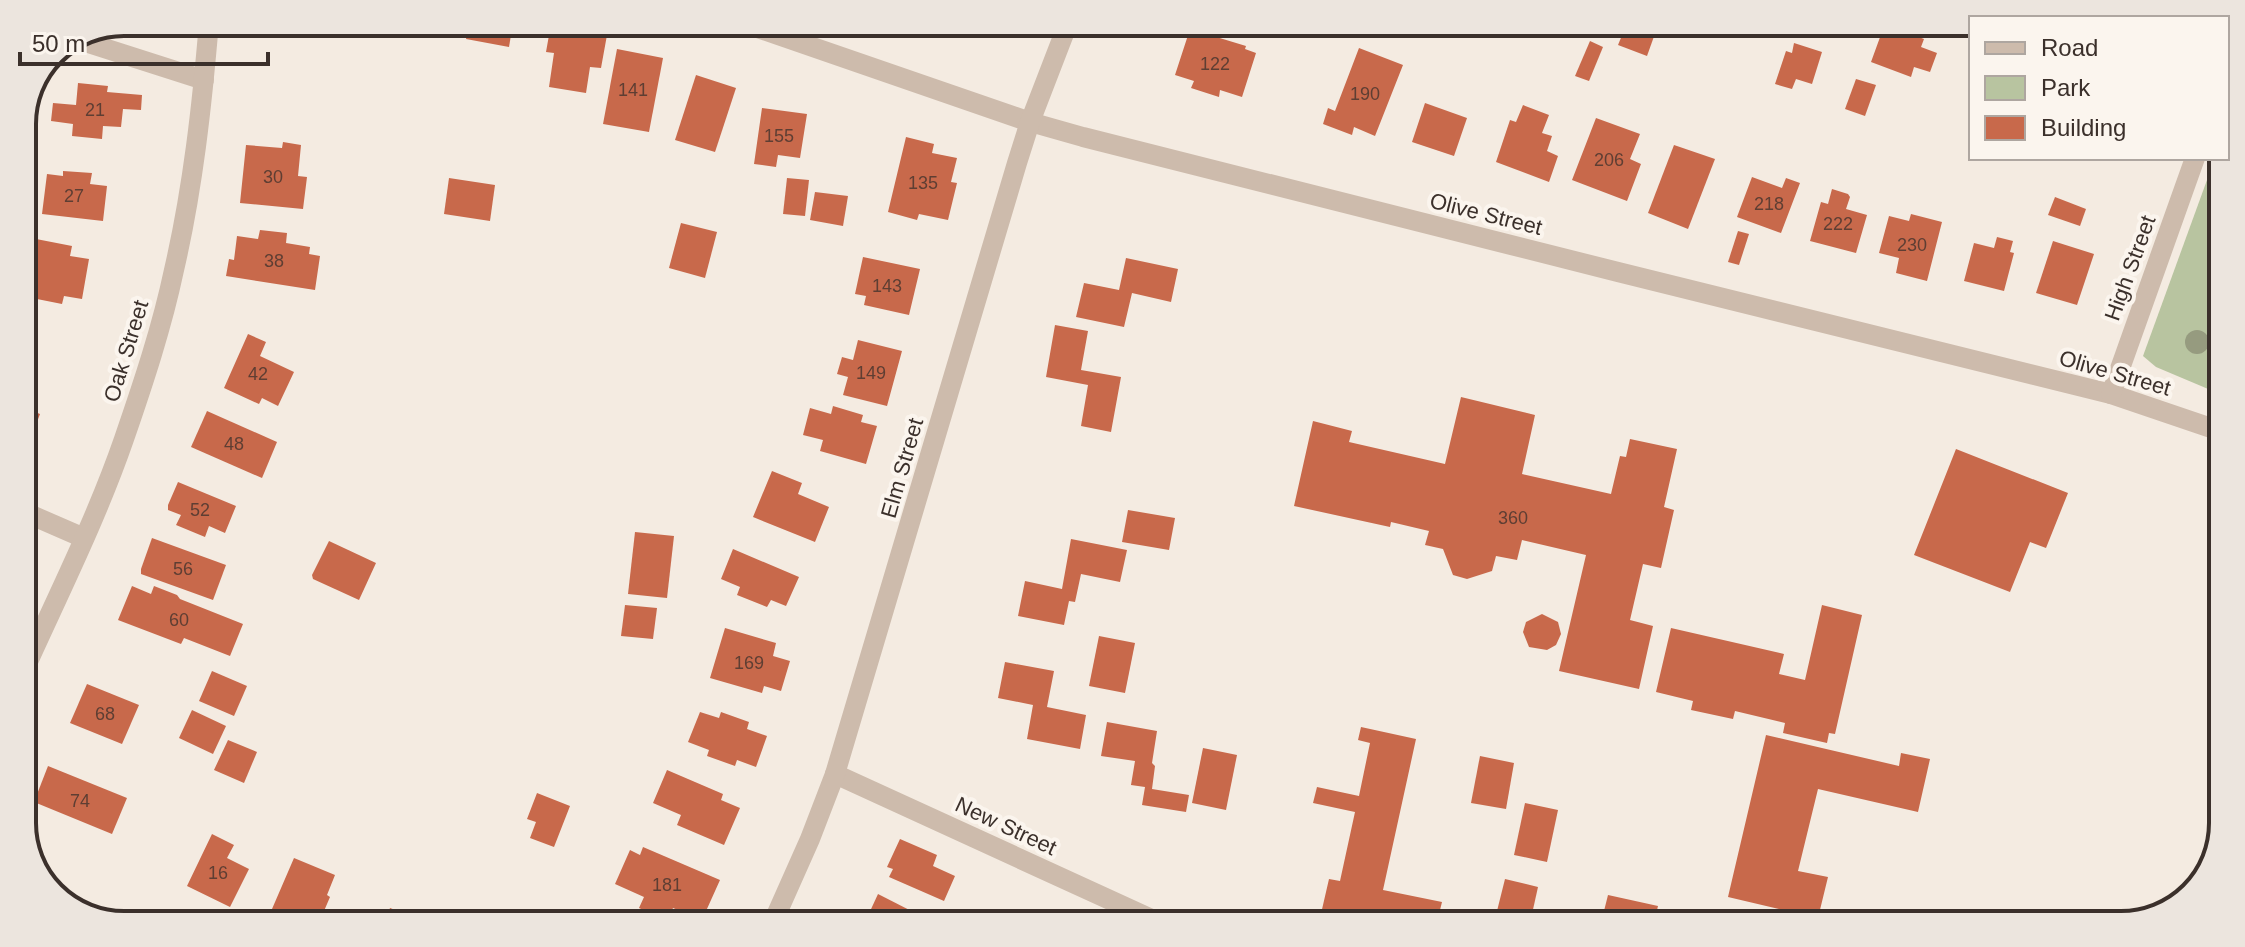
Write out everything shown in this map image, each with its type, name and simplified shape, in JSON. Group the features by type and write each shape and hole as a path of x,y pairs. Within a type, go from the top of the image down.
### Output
{"street":[{"name":"Oak Street","path":"36,644 123,442 151,359 174,271 191,183 208,36"},
{"name":"Olive Street","path":"781,36 1030,122 2111,394 2209,427"},
{"name":"Elm Street","path":"778,911 835,774 1030,122 1063,36"},
{"path":"90,43 204,80"},
{"name":"High Street","path":"2111,394 2194,160"},
{"path":"36,517 84,538"},
{"name":"New Street","path":"835,774 1134,911"}],"green space":[{"path":"2209,174 2209,389 2156,367 2143,356"}],"building":[{"path":"467,36 511,36 509,47 466,39"},
{"path":"549,36 607,36 601,68 590,67 586,93 549,87 554,53 546,52"},
{"path":"1188,36 1213,36 1246,46 1245,49 1256,53 1242,97 1220,90 1219,97 1191,88 1194,81 1175,75"},
{"path":"1622,36 1654,36 1647,56 1618,45"},
{"path":"1880,36 1916,36 1924,39 1921,47 1937,53 1930,72 1914,67 1911,77 1871,62"},
{"path":"1590,41 1603,47 1589,81 1575,76"},
{"path":"1794,43 1822,52 1812,84 1796,79 1792,89 1775,84 1786,51 1792,53"},
{"path":"1359,48 1403,65 1375,136 1354,127 1352,135 1323,124 1328,108 1335,111"},
{"path":"617,49 663,58 649,132 603,124"},
{"path":"696,75 736,88 715,152 675,140"},
{"path":"1856,79 1876,85 1865,116 1845,109"},
{"path":"78,83 108,86 107,92 142,95 141,110 123,109 121,127 103,126 102,139 72,136 73,124 51,121 53,103 76,105"},
{"path":"1425,103 1467,118 1454,156 1412,142"},
{"path":"1523,105 1549,115 1542,133 1552,136 1547,151 1558,156 1549,182 1496,162 1510,120 1516,122"},
{"path":"762,108 807,114 800,158 778,155 776,167 754,164"},
{"path":"1596,118 1640,134 1630,159 1641,164 1627,201 1572,180"},
{"path":"906,137 934,144 932,153 957,158 951,182 957,183 948,220 919,214 917,220 888,212"},
{"path":"283,142 301,145 298,176 307,177 303,209 240,203 246,145 282,148"},
{"path":"1674,145 1715,159 1688,229 1648,213"},
{"path":"63,171 92,173 90,184 107,186 103,221 42,214 47,174 63,176"},
{"path":"1752,177 1782,188 1786,178 1800,183 1781,233 1737,217"},
{"path":"449,178 495,185 490,221 444,214"},
{"path":"787,178 809,180 805,216 783,214"},
{"path":"1832,189 1848,194 1846,209 1867,215 1856,253 1810,241 1821,202 1828,204"},
{"path":"815,192 848,196 843,226 810,220"},
{"path":"2055,197 2086,209 2080,226 2048,215"},
{"path":"1911,214 1942,222 1927,281 1896,273 1899,258 1879,253 1889,216 1909,221"},
{"path":"681,223 717,232 705,278 669,268"},
{"path":"260,230 287,233 286,243 310,247 309,254 320,256 315,290 226,276 229,259 234,260 237,236 258,239"},
{"path":"1738,231 1749,234 1739,265 1728,262"},
{"path":"1997,237 2013,241 2010,252 2014,253 2004,291 1964,281 1974,243 1994,248"},
{"path":"36,239 72,246 70,256 89,259 82,299 64,296 62,304 36,299"},
{"path":"2053,241 2094,254 2077,305 2036,293"},
{"path":"863,257 920,269 909,315 864,305 866,296 855,294"},
{"path":"1126,258 1178,269 1171,302 1132,293 1124,327 1076,317 1084,283 1119,290"},
{"path":"1055,325 1088,331 1081,370 1121,377 1111,432 1081,426 1088,385 1046,377"},
{"path":"248,334 266,342 260,356 294,372 278,406 262,398 259,404 224,388"},
{"path":"858,340 902,351 887,406 843,395 848,377 837,374 842,357 853,360"},
{"path":"1461,397 1535,415 1522,474 1611,494 1620,456 1626,457 1630,439 1677,449 1664,507 1674,510 1661,568 1643,564 1630,620 1653,626 1639,689 1559,671 1586,555 1522,540 1517,560 1496,556 1492,571 1467,579 1453,575 1443,549 1425,545 1429,531 1391,522 1390,527 1294,506 1313,421 1352,431 1349,442 1445,464"},
{"path":"833,406 863,415 861,422 877,426 866,464 820,451 823,440 803,435 810,408 831,414"},
{"path":"207,411 277,442 262,478 191,447"},
{"path":"1956,449 2068,493 2046,548 2030,542 2010,592 1914,555"},
{"path":"772,471 802,483 798,494 829,507 815,542 753,517"},
{"path":"178,482 236,506 225,533 209,526 205,537 176,525 181,515 168,510 168,505"},
{"path":"1128,510 1175,518 1169,550 1122,542"},
{"path":"635,532 674,536 667,598 628,594"},
{"path":"152,538 226,565 213,600 141,574"},
{"path":"1071,539 1127,550 1120,582 1081,574 1075,602 1069,601 1064,625 1018,616 1025,581 1062,589"},
{"path":"329,541 376,563 359,600 313,579 312,575"},
{"path":"733,549 799,577 786,606 771,600 767,607 737,595 740,587 721,579"},
{"path":"132,586 151,594 154,586 243,624 230,656 184,638 181,644 118,620"},
{"path":"625,605 657,608 653,639 621,636"},
{"path":"1822,605 1862,615 1835,734 1829,733 1827,743 1783,733 1785,723 1735,711 1733,719 1691,710 1693,701 1656,692 1671,628 1784,654 1779,674 1805,680"},
{"path":"1542,614 1558,622 1561,634 1556,645 1547,650 1529,647 1523,632 1526,622"},
{"path":"725,628 776,643 773,656 790,661 781,691 764,686 762,693 710,678"},
{"path":"1099,636 1135,643 1125,693 1089,686"},
{"path":"1005,662 1054,671 1047,707 1086,715 1080,749 1027,739 1033,705 998,698"},
{"path":"212,671 247,686 234,716 199,701"},
{"path":"87,684 139,705 122,744 70,723"},
{"path":"192,710 226,726 213,754 179,738"},
{"path":"700,712 719,718 721,712 749,722 747,729 767,736 756,767 737,760 735,766 707,756 709,750 688,742"},
{"path":"1107,722 1157,731 1152,789 1189,795 1186,812 1142,805 1145,787 1131,785 1135,761 1101,756"},
{"path":"1361,727 1416,739 1383,890 1442,902 1440,911 1322,911 1329,879 1340,881 1355,812 1313,803 1317,787 1359,796 1370,743 1358,740"},
{"path":"1766,735 1899,766 1901,753 1930,759 1918,812 1818,789 1798,871 1828,877 1820,911 1788,911 1728,897"},
{"path":"228,740 257,752 244,783 214,770"},
{"path":"1203,748 1237,755 1226,810 1192,803"},
{"path":"1480,756 1514,763 1506,809 1471,803"},
{"path":"48,766 127,798 112,834 36,803"},
{"path":"667,770 723,794 721,800 740,808 724,845 677,825 681,815 653,803"},
{"path":"537,793 570,806 554,847 530,838 536,822 527,819"},
{"path":"1525,803 1558,810 1547,862 1514,855"},
{"path":"212,834 234,845 227,858 249,869 230,907 187,886"},
{"path":"900,839 937,855 933,866 955,876 944,901 889,877 893,869 887,867"},
{"path":"643,847 720,880 706,911 673,908 672,911 646,911 639,908 644,897 615,884 630,850 640,855"},
{"path":"294,858 335,875 324,911 272,909"},
{"path":"1505,879 1538,887 1533,911 1497,911"},
{"path":"878,894 911,911 870,911"},
{"path":"1608,895 1658,906 1657,911 1604,911"}]}
